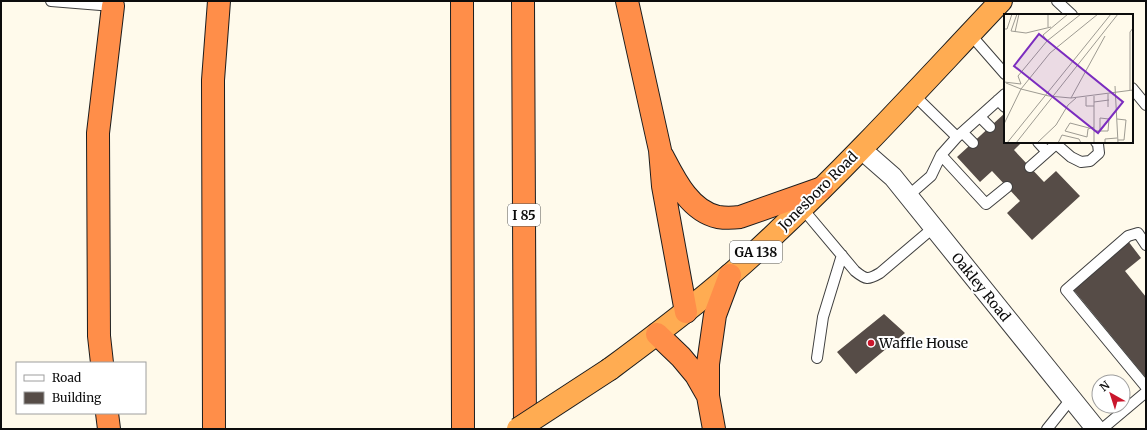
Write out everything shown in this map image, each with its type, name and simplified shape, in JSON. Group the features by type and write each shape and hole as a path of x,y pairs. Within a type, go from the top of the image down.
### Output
{"highway":[{"path":"214,429 213,80 219,1"},
{"path":"462,1 463,429"},
{"name":"I 85","path":"523,1 525,429"},
{"path":"627,1 660,150 663,186 686,312"},
{"name":"Jonesboro Road","path":"518,429 610,369 686,312 730,275 778,232 861,149 1002,1"},
{"path":"102,362 99,336 98,133 113,4"},
{"path":"660,150 673,176 694,204 717,217 740,217 822,188"},
{"path":"714,429 708,396 708,364 715,315 730,275"},
{"path":"657,334 681,357 696,375 708,396"},
{"path":"107,414 109,429"}],"street":[{"name":"Oakley Road","path":"861,149 893,177 1096,429"}],"lane":[{"path":"51,1 113,4"},
{"path":"1057,1 1071,14"},
{"path":"970,34 1004,73"},
{"path":"1133,89 1146,105"},
{"path":"913,94 960,135 973,143"},
{"path":"908,196 931,176 941,155 960,135 980,117 1003,100"},
{"path":"980,117 990,127"},
{"path":"1039,143 1047,152"},
{"path":"1030,168 1057,143 1071,157 1081,162 1090,161 1100,153 1097,143"},
{"path":"941,155 986,204 1006,187"},
{"path":"802,208 863,278 871,278 880,273 933,228"},
{"path":"1146,245 1138,232 1128,236 1066,290 1146,386"},
{"path":"817,358 822,317 842,255"},
{"path":"1102,429 1146,392"},
{"path":"1047,429 1072,399"}],"building":[{"path":"1004,114 1004,143 1021,143 1014,150 1044,182 1056,171 1080,196 1032,240 1007,213 1020,201 992,171 980,182 957,157"},
{"path":"1128,241 1141,258 1125,271 1146,297 1146,378 1072,288"},
{"name":"Waffle House","path":"884,314 905,333 856,374 837,352"}],"place":[{"name":"Waffle House","path":"871,343"}]}
